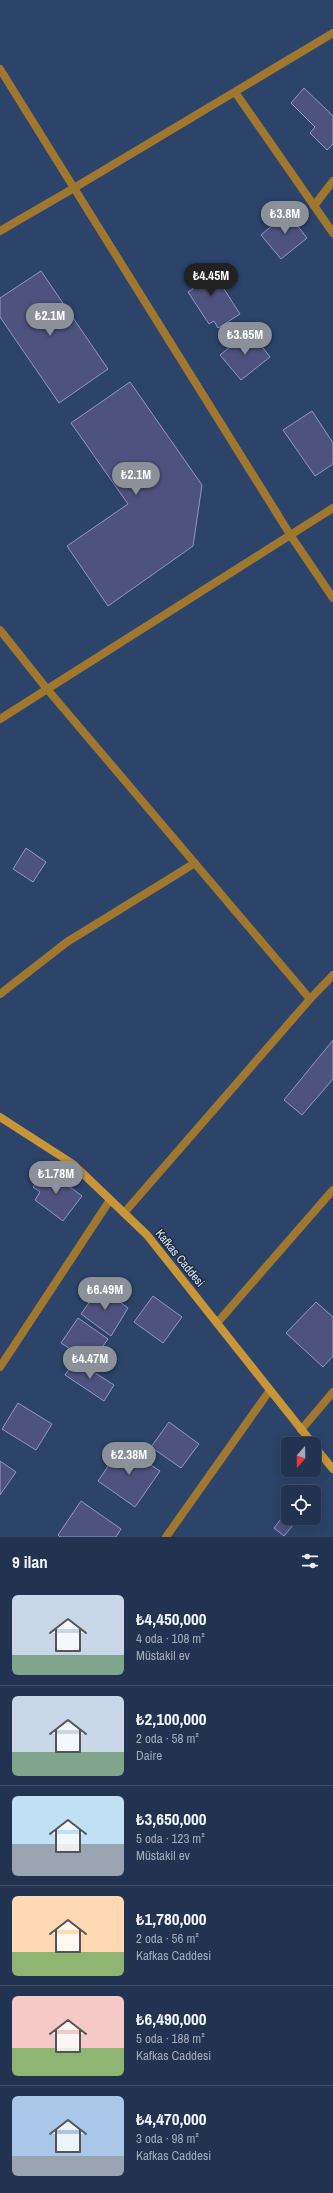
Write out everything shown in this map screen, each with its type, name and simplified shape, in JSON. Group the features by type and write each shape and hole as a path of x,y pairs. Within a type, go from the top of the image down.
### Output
{"street":[{"path":"0,231 333,33"},
{"path":"0,69 291,536 333,598"},
{"path":"235,92 333,234"},
{"path":"314,206 333,181"},
{"path":"0,719 333,508"},
{"path":"0,630 47,689 310,998"},
{"path":"0,994 67,942 195,863"},
{"path":"124,1213 310,998 333,975"},
{"name":"Kafkas Caddesi","path":"0,1117 74,1164 147,1235 307,1437"},
{"path":"217,1323 333,1190"},
{"path":"0,1367 110,1200"},
{"path":"166,1537 270,1390"},
{"path":"301,1430 333,1392"},
{"name":"Kafkas Caddesi","path":"321,1455 333,1470"}],"building":[{"path":"304,88 333,116 333,144 327,150 310,133 315,127 291,103"},
{"path":"292,209 302,221 297,225 307,238 281,259 261,235"},
{"path":"208,264 240,314 218,328 214,321 209,324 188,292 193,289 186,278"},
{"path":"41,271 108,369 59,403 0,317 0,298"},
{"path":"250,331 270,357 241,380 220,355"},
{"path":"130,382 202,485 193,546 108,606 67,546 128,504 71,423"},
{"path":"312,411 333,443 333,464 315,476 283,430"},
{"path":"26,848 46,862 33,882 13,869"},
{"path":"333,1040 333,1079 302,1115 284,1100"},
{"path":"46,1169 82,1196 63,1221 35,1200 40,1192 33,1187"},
{"path":"100,1287 128,1308 111,1336 81,1314"},
{"path":"153,1296 182,1317 163,1343 134,1322"},
{"path":"316,1302 333,1317 333,1356 323,1367 286,1333"},
{"path":"78,1318 108,1339 91,1363 61,1343"},
{"path":"75,1360 114,1385 104,1401 65,1375"},
{"path":"18,1403 52,1424 36,1450 2,1429"},
{"path":"169,1422 199,1444 181,1468 151,1447"},
{"path":"122,1446 160,1471 135,1507 98,1481"},
{"path":"0,1461 16,1472 0,1495"},
{"path":"81,1501 121,1529 116,1537 60,1537 58,1535"},
{"path":"281,1519 281,1525 293,1525 284,1536 274,1528"}]}
